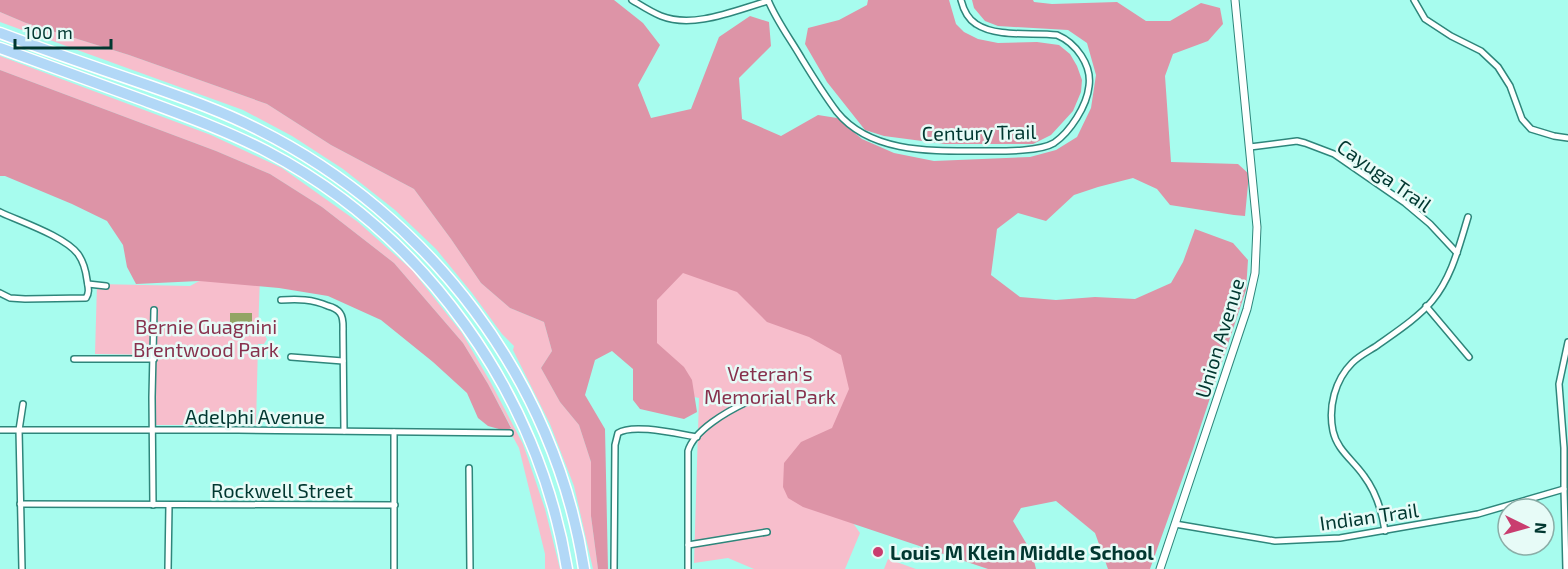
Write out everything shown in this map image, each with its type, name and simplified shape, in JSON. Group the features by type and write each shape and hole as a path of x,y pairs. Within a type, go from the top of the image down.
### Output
{"highway":[{"path":"0,33 194,102 258,129 318,163 356,189 392,219 456,286 484,324 515,373 542,426 558,469 572,514 584,569"},
{"path":"0,48 246,141 288,163 328,189 383,233 417,266 448,302 476,340 501,380 540,465 554,510 567,569"}],"street":[{"path":"632,0 662,17 677,21 706,18 768,1"},
{"name":"Century Trail","path":"768,1 838,113 870,138 933,151 1009,151 1046,146 1054,142 1077,120 1090,85 1083,60 1076,49 1066,39 1057,35 1006,32 982,27 974,23 963,8 961,0"},
{"name":"Union Avenue","path":"1160,569 1247,309 1255,273 1257,226 1235,0"},
{"path":"1414,0 1425,19 1451,36 1481,51 1498,67 1510,86 1522,119 1531,129 1568,138"},
{"name":"Cayuga Trail","path":"1250,147 1297,141 1334,154 1405,203 1430,224 1457,253"},
{"path":"0,212 55,237 78,254 86,273 89,291 86,298 25,299 10,298 0,293"},
{"path":"1385,531 1382,512 1376,497 1364,476 1342,452 1333,433 1333,399 1337,386 1351,364 1412,319 1432,301 1450,273 1468,217"},
{"path":"88,284 106,286"},
{"path":"281,300 307,299 340,312 342,317 344,431"},
{"path":"1426,306 1468,357"},
{"path":"20,504 153,505 154,310"},
{"path":"1566,569 1564,448 1559,384 1568,342"},
{"path":"291,357 343,361"},
{"path":"74,359 154,359"},
{"path":"688,569 688,451 690,444 723,414 747,402"},
{"path":"22,569 19,430 23,404"},
{"path":"614,569 615,445 618,433 622,430 646,429 697,437"},
{"name":"Adelphi Avenue","path":"0,430 510,434"},
{"path":"394,432 394,569"},
{"path":"470,468 470,569"},
{"name":"Indian Trail","path":"1175,524 1275,541 1340,538 1478,514 1564,489"},
{"name":"Rockwell Street","path":"153,505 395,506"},
{"path":"168,569 169,505"},
{"path":"688,545 767,532"}],"green space":[{"path":"0,12 26,23 129,55 267,104 331,145 414,189 481,283 510,308 544,322 552,351 541,368 560,402 579,425 591,462 591,516 598,569 593,569 574,486 550,424 513,350 514,346 502,334 436,249 395,210 343,169 292,136 243,110 0,22"},
{"path":"0,56 211,135 282,168 358,222 412,270 462,333 523,444 545,509 560,569 545,569 545,554 519,448 513,437 508,437 506,431 511,427 488,384 463,343 394,263 322,207 270,174 216,151 0,70"},
{"name":"Veteran's Memorial Park","path":"690,251 749,277 859,368 851,520 860,533 845,569 754,569 728,558 694,563 699,398 639,385 650,280"},
{"name":"Bernie Guagnini Brentwood Park","path":"210,275 260,276 258,334 264,334 267,339 264,344 258,344 256,425 154,425 156,355 95,354 97,284 190,286"},
{"path":"888,559 916,569 884,569"}],"shaded area":[{"path":"0,0 614,0 643,23 660,45 638,85 651,118 691,109 719,37 750,16 769,22 771,46 739,78 742,119 781,136 818,115 837,118 862,139 894,153 934,161 1030,157 1056,150 1077,137 1091,108 1096,75 1087,43 1068,30 998,26 985,21 974,8 972,0 1033,0 1052,4 1117,2 1146,21 1170,21 1201,3 1220,8 1223,24 1208,41 1173,54 1165,76 1171,162 1238,164 1249,174 1245,216 1170,205 1157,189 1133,178 1074,195 1046,221 1018,213 997,229 991,275 1020,297 1056,300 1095,297 1135,299 1171,283 1183,262 1195,229 1233,243 1248,260 1246,290 1150,569 1108,569 1095,533 1056,501 1021,508 1013,521 1032,553 1036,569 988,569 803,507 788,498 783,487 784,463 801,442 832,428 849,389 841,355 809,337 767,322 737,292 683,273 657,300 657,343 684,367 692,380 697,412 684,419 640,409 633,400 633,369 612,351 595,360 585,395 605,429 608,569 598,569 591,516 591,462 579,425 560,402 541,368 552,351 544,322 510,308 481,283 414,189 331,145 267,104 129,55 26,23 0,12"},
{"path":"868,0 949,0 956,24 964,32 978,39 998,43 1037,42 1059,45 1070,54 1082,80 1081,92 1073,111 1051,135 1033,144 945,144 884,136 865,130 827,82 805,44 808,28 839,20 867,5"},
{"path":"0,70 216,151 270,174 322,207 394,263 463,343 511,428 506,431 488,426 478,418 467,393 433,362 381,320 328,296 279,288 199,281 136,284 127,267 123,245 107,221 72,204 5,176 0,176"},
{"path":"230,313 252,313 252,328 230,327"}],"place":[{"name":"Louis M Klein Middle School","path":"878,552"}]}
